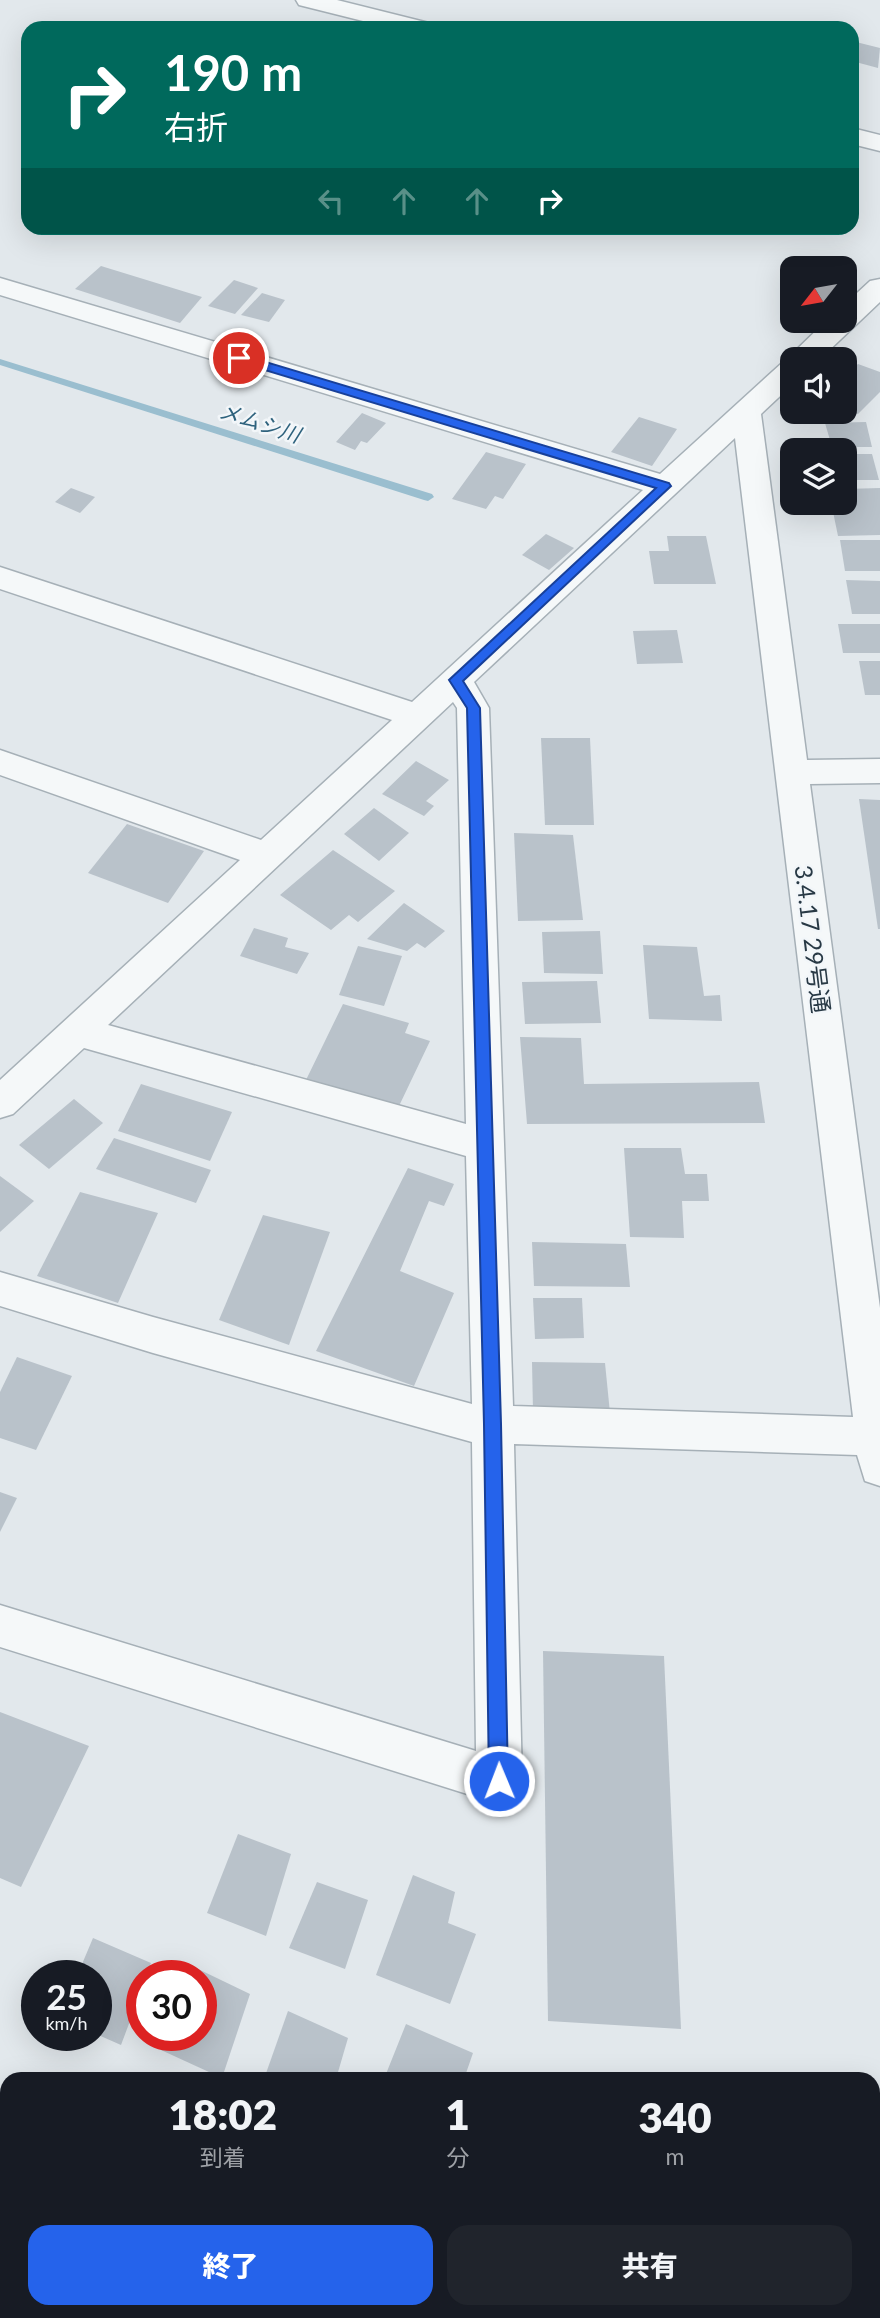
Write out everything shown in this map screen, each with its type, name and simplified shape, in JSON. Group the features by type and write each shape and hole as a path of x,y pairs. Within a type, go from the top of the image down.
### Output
{"street":[{"path":"308,0 392,21"},
{"path":"859,138 880,143"},
{"path":"0,286 665,486"},
{"path":"858,308 880,287"},
{"path":"816,347 831,333"},
{"path":"0,1103 780,380"},
{"name":"3.4.17 29号通","path":"746,411 879,1447"},
{"path":"0,578 417,716"},
{"path":"0,1626 499,1781 493,1424 473,708 456,680"},
{"path":"0,762 267,856"},
{"path":"792,772 880,771"},
{"path":"77,1031 485,1145"},
{"path":"0,1289 153,1335 476,1424 879,1447"}],"building":[{"path":"859,43 880,48 878,68 859,63"},
{"path":"101,266 202,297 180,323 75,289"},
{"path":"234,280 258,288 235,314 208,306"},
{"path":"262,293 285,300 269,322 241,315"},
{"path":"857,365 880,372 880,392 858,414 857,414"},
{"path":"362,413 386,423 367,443 361,441 355,450 336,442"},
{"path":"639,417 677,429 652,466 611,452"},
{"path":"866,422 872,447 857,447 857,438 829,438 825,424"},
{"path":"486,452 526,464 503,499 495,496 486,509 452,499"},
{"path":"857,454 872,454 879,480 857,480"},
{"path":"71,488 95,497 80,513 55,502"},
{"path":"880,488 880,535 838,536 834,515 857,515 857,489"},
{"path":"546,534 574,548 549,570 522,555"},
{"path":"667,536 706,536 716,584 654,584 649,551 669,551"},
{"path":"840,540 880,540 880,571 845,571"},
{"path":"846,580 880,581 880,614 852,614"},
{"path":"838,624 880,624 880,653 843,653"},
{"path":"677,630 683,663 637,664 633,631"},
{"path":"859,661 880,661 880,695 865,695"},
{"path":"541,738 590,738 594,825 545,825"},
{"path":"416,761 449,780 426,801 434,806 424,816 382,794"},
{"path":"859,799 880,800 880,929 878,929"},
{"path":"374,808 409,833 379,861 344,834"},
{"path":"127,824 204,851 168,903 88,873"},
{"path":"514,833 573,835 583,920 518,921"},
{"path":"333,850 395,891 358,922 349,915 331,930 280,895"},
{"path":"404,903 445,931 425,948 417,943 407,951 367,939"},
{"path":"254,928 288,938 285,947 309,953 297,974 240,956"},
{"path":"600,931 603,974 544,973 542,932"},
{"path":"643,945 697,947 704,996 720,995 722,1021 649,1019"},
{"path":"358,946 402,956 384,1006 339,995"},
{"path":"597,981 601,1023 525,1024 522,982"},
{"path":"343,1004 409,1023 405,1033 430,1041 399,1106 306,1080"},
{"path":"520,1037 581,1038 584,1084 759,1082 765,1123 527,1124"},
{"path":"141,1084 232,1112 210,1161 118,1131"},
{"path":"74,1099 103,1123 49,1169 19,1145"},
{"path":"114,1138 211,1170 196,1203 96,1169"},
{"path":"624,1148 681,1148 685,1174 707,1174 709,1201 682,1201 684,1238 630,1237"},
{"path":"408,1168 454,1184 444,1206 429,1201 400,1271 454,1293 414,1386 316,1351"},
{"path":"0,1176 34,1201 0,1232"},
{"path":"80,1192 158,1213 118,1303 37,1276"},
{"path":"263,1215 330,1232 289,1345 219,1320"},
{"path":"532,1242 626,1244 630,1287 534,1286"},
{"path":"533,1298 582,1298 584,1338 535,1339"},
{"path":"17,1357 72,1376 36,1450 0,1438 0,1392"},
{"path":"532,1362 605,1363 610,1413 533,1411"},
{"path":"0,1492 17,1498 0,1532"},
{"path":"543,1651 664,1656 681,2029 548,2021"},
{"path":"0,1712 89,1746 21,1887 0,1878"},
{"path":"238,1834 291,1854 266,1936 207,1913"},
{"path":"413,1875 455,1892 448,1923 476,1934 450,2004 376,1975"},
{"path":"317,1882 368,1900 345,1969 289,1948"},
{"path":"93,1938 144,1960 126,1960 126,2032 121,2045 112,2041 112,1960 84,1960"},
{"path":"217,1978 250,1994 224,2072 209,2072 163,2051 217,2051"},
{"path":"288,2011 348,2038 338,2072 266,2072"},
{"path":"406,2024 473,2053 466,2072 387,2072"}],"waterway":[{"name":"メムシ川","path":"0,362 428,497"}],"route":[{"path":"239,358 665,486 456,680 473,708 493,1424 499,1781"}]}
